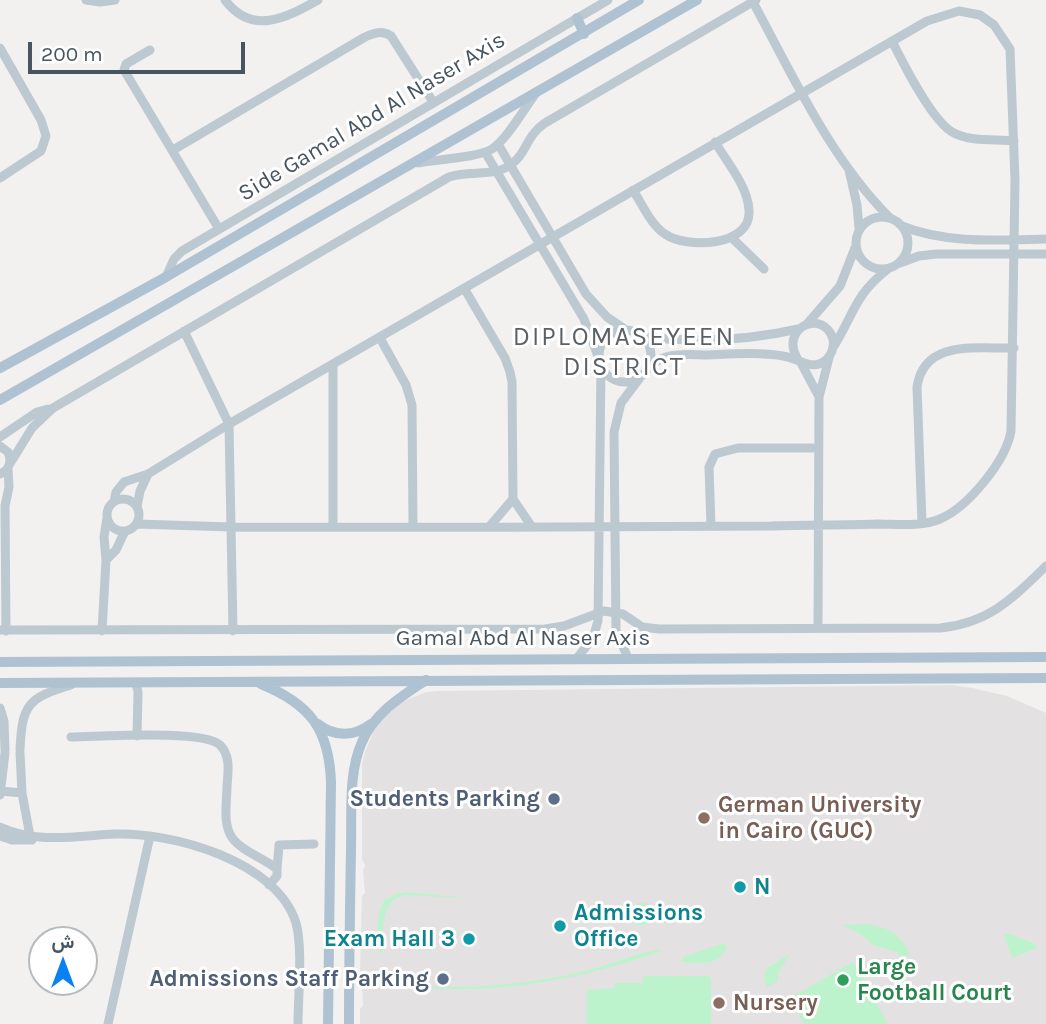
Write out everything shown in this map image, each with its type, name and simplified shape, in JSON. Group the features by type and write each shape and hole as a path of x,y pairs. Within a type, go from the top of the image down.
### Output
{"main road":[{"path":"0,368 166,277 639,0"},
{"path":"0,400 697,0"},
{"path":"577,18 584,34"},
{"path":"0,355 16,359"},
{"name":"Gamal Abd Al Naser Axis","path":"0,662 1046,657"},
{"path":"520,659 520,680"},
{"path":"132,661 136,683"},
{"path":"164,661 160,671 164,682"},
{"name":"Gamal Abd Al Naser Axis","path":"0,683 1046,678"},
{"path":"256,682 299,704 322,727 343,734 354,733 373,722 426,680"},
{"path":"314,719 324,737 329,757 331,838 328,1024"},
{"path":"349,1024 351,838 356,759 361,742 373,722"},
{"path":"331,838 351,838"}],"street":[{"path":"86,0 115,0"},
{"path":"225,0 242,16 255,21 280,18 318,0"},
{"name":"Side Gamal Abd Al Naser Axis","path":"166,277 177,254 608,0"},
{"path":"6,468 32,428 53,408 449,177 470,172 498,172 519,157 533,132 545,123 755,1 801,92 848,168 890,218 902,226 950,237 1046,239"},
{"path":"102,631 107,512 124,482 148,474 229,424 926,21 951,13 969,12 987,19 1003,35 1010,49 1014,141 1013,413 1006,449 988,475 957,508 940,519 922,523 617,527 232,527 136,524 125,531 116,550 106,560"},
{"path":"173,150 377,33 391,36 433,102"},
{"path":"892,43 934,115 949,130 973,138 1014,141"},
{"path":"0,48 41,120 46,136 44,147 37,155 0,178"},
{"path":"150,50 129,62 124,70 219,229"},
{"path":"410,164 485,152 498,144 538,91"},
{"path":"633,190 655,224 667,236 683,241 710,242 732,238 745,227 750,212 749,205 715,142"},
{"path":"498,144 592,302 626,330 642,337 679,340 743,338 813,323 826,328 834,346"},
{"path":"485,152 589,328 606,374 621,382 639,379"},
{"path":"818,397 792,343 802,327 840,286 855,248 859,229 857,205 848,168"},
{"path":"859,229 869,220 890,218"},
{"path":"899,264 907,250 906,233 902,226"},
{"path":"732,238 764,269"},
{"path":"855,248 867,266 889,269"},
{"path":"818,628 818,397 829,357 858,298 875,279 889,269 927,254 1046,254"},
{"path":"464,288 505,358 510,372 513,499 532,527"},
{"path":"577,658 597,631 601,527 600,363 603,342 609,335 626,330"},
{"path":"184,331 229,424 233,631"},
{"path":"642,337 651,352 648,369"},
{"path":"380,338 405,385 412,405 413,526"},
{"path":"922,523 917,387 922,369 933,357 948,351 1014,348"},
{"path":"628,658 616,631 615,421 625,395 660,359 677,355 769,354 798,359 805,364 818,364 829,357"},
{"path":"333,366 333,527"},
{"path":"0,437 37,412 53,408"},
{"path":"0,446 8,452 6,468 9,478 5,506 3,631 545,629 570,624 598,611 616,612 642,627 659,629 940,628 970,623 995,612 1046,566"},
{"path":"711,526 709,467 715,454 738,447 817,448"},
{"path":"136,524 140,491 148,474"},
{"path":"0,495 5,506"},
{"path":"489,527 513,499"},
{"path":"114,502 127,500 137,507"},
{"path":"107,518 113,528 125,531"},
{"path":"597,631 616,631"},
{"path":"35,837 22,793 22,720 32,702 49,691 76,683"},
{"path":"136,683 138,736"},
{"path":"0,708 4,720 4,772 1,793 22,793"},
{"path":"71,737 212,739 226,754 228,764 226,816 229,832 233,840 277,869"},
{"path":"4,752 21,748"},
{"path":"0,827 35,837"},
{"path":"0,836 22,841 35,837 115,834 150,836 184,842 232,860 269,885 285,901 297,926 298,1024"},
{"path":"108,1024 150,836"},
{"path":"269,885 277,876 278,848 281,844 314,844"}],"shaded area":[{"name":"German University in Cairo (GUC)","path":"951,685 1007,696 1046,713 1046,1024 360,1024 364,980 364,975 360,972 362,896 365,893 365,866 362,859 362,764 375,728 402,702 426,692 439,691"}],"green space":[{"path":"405,892 469,898 404,895 396,898 390,903 384,918 383,952 380,953 380,910 386,898"},
{"path":"642,903 650,906 653,914 650,922 642,925 634,922 631,914 634,906"},
{"path":"866,924 892,932 910,954 901,959 897,952 873,945 859,933 844,926"},
{"path":"1007,933 1036,944 1037,948 1012,958 1004,936"},
{"path":"724,943 727,947 724,953 714,960 701,963 681,961 683,957"},
{"path":"659,949 661,951 591,972 496,988 448,989 379,984 378,981 381,979 405,984 457,987 510,984 586,971"},
{"path":"790,954 779,971 777,982 767,987 764,978 767,968"},
{"name":"Large Football Court","path":"853,962 888,1024 804,1024 790,998"},
{"path":"643,976 708,976 711,979 711,1024 587,1024 587,990 614,988 615,983 643,983"}],"place":[{"name":"Students Parking","path":"554,799"},
{"name":"German University in Cairo (GUC)","path":"704,818"},
{"name":"N","path":"740,887"},
{"name":"Admissions Office","path":"560,926"},
{"name":"Exam Hall 3","path":"469,939"},
{"name":"Admissions Staff Parking","path":"443,979"},
{"name":"Large Football Court","path":"843,980"},
{"name":"Nursery","path":"719,1003"}],"district":[{"name":"DIPLOMASEYEEN DISTRICT","path":"624,353"}]}
